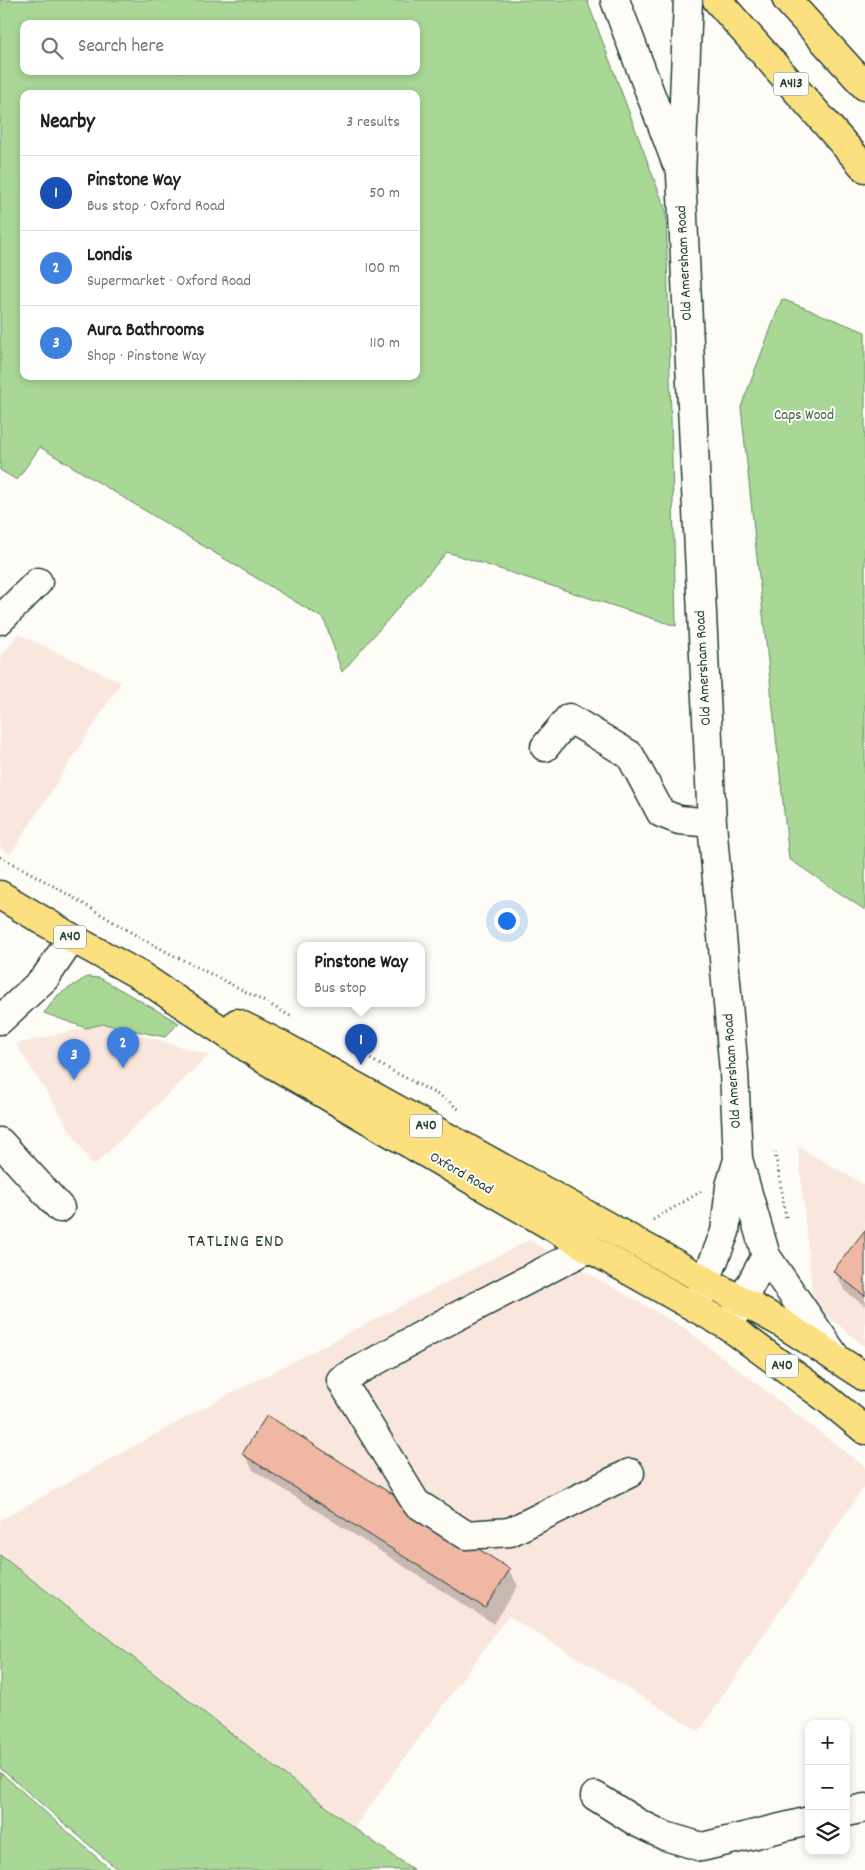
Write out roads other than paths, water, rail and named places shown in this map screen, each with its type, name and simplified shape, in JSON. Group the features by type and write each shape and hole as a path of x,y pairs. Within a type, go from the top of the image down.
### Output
{"main road":[{"name":"A413","path":"717,0 865,168"},
{"path":"787,0 865,86"},
{"name":"Oxford Road","path":"0,895 141,976 264,1059 589,1248 728,1326 826,1398 865,1430"},
{"name":"A40","path":"141,976 283,1046 554,1198 708,1281 780,1322 865,1377"}],"street":[{"name":"Old Amersham Road","path":"616,0 681,175"},
{"name":"Old Amersham Road","path":"688,0 681,175 712,823 734,1072 738,1159 766,1256 837,1359"},
{"path":"0,620 38,582"},
{"path":"545,747 569,718 630,755 661,813 679,820 712,823"},
{"path":"0,1020 45,978 72,938"},
{"path":"0,1142 60,1208"},
{"name":"Old Amersham Road","path":"696,1307 708,1281 725,1232 730,1186 738,1159"},
{"path":"589,1248 444,1323 341,1380 416,1503 466,1535 510,1532 630,1473"},
{"path":"728,1326 766,1256"},
{"path":"595,1796 638,1823 665,1836 702,1847 805,1822"},
{"path":"850,1811 865,1808"}],"place":[{"name":"Pinstone Way","path":"361,1065"},
{"name":"Londis","path":"123,1068"},
{"name":"Aura Bathrooms","path":"74,1080"}],"district":[{"name":"TATLING END","path":"236,1242"}],"park label":[{"name":"Caps Wood","path":"804,416"}]}
